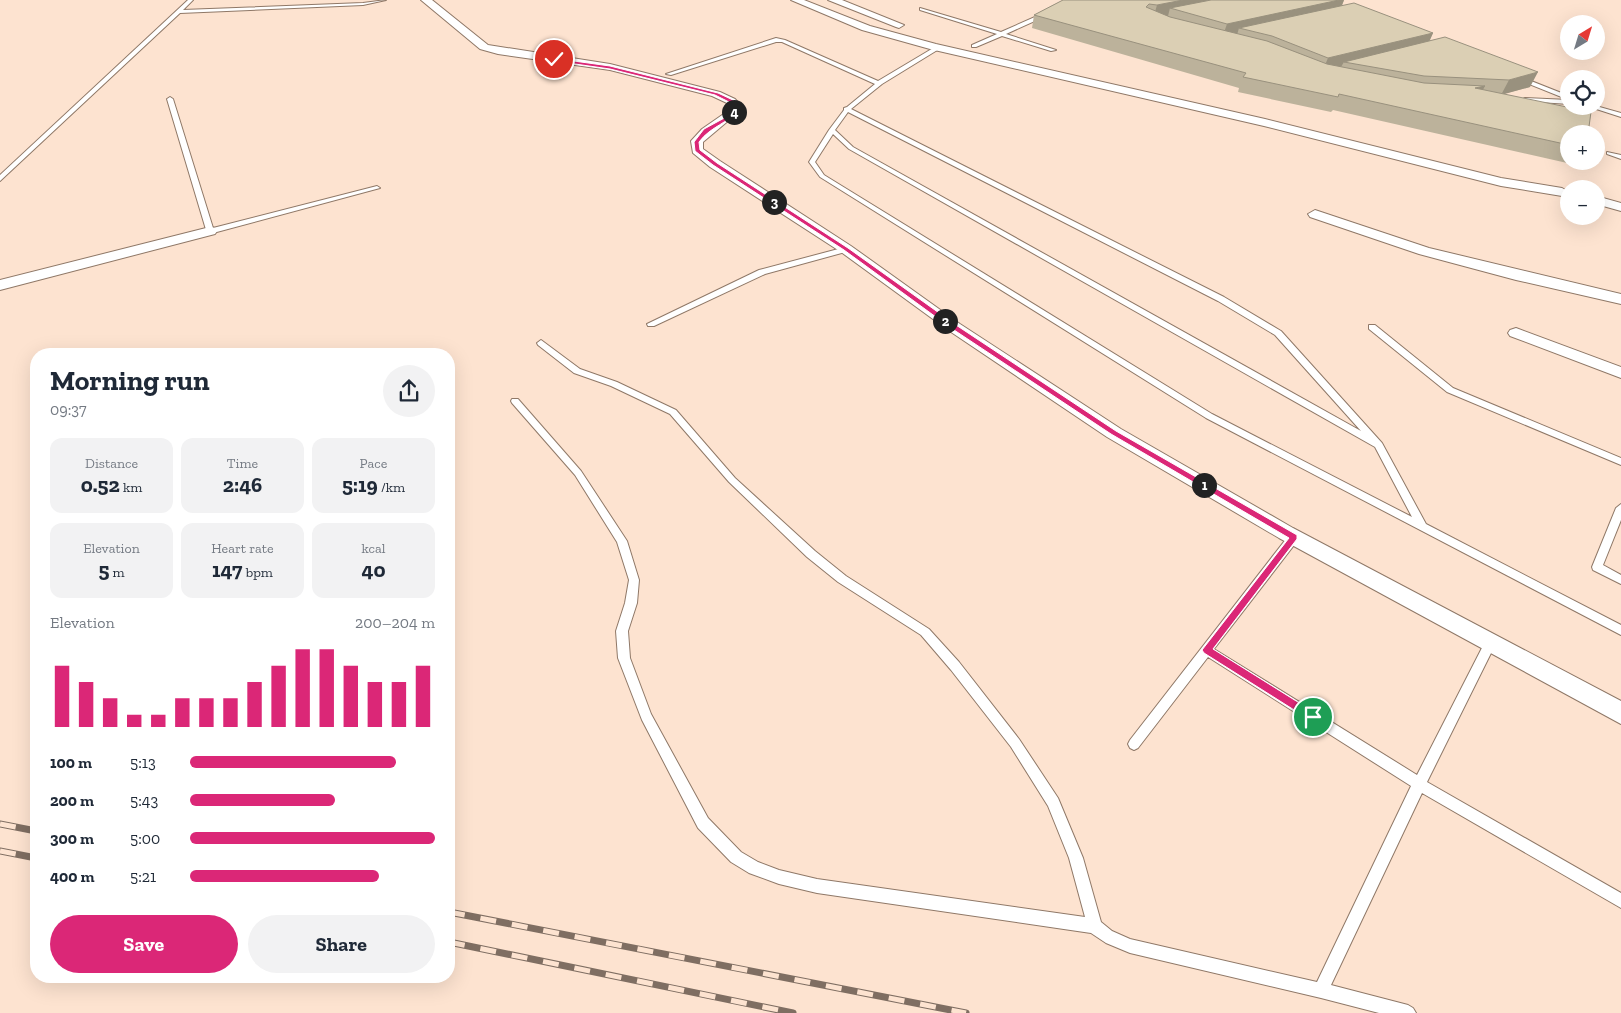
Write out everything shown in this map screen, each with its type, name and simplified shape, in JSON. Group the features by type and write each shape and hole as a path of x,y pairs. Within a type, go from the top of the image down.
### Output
{"street":[{"path":"426,0 484,47 498,51 610,67 716,94 731,101 737,108 730,117 705,130 697,142 697,150 715,164 846,249 954,327 1114,433 1294,537 1621,713"},
{"path":"796,0 866,28 937,48 1265,123 1501,182 1560,191"},
{"path":"833,0 889,22 946,40 1282,116 1505,171 1560,190"},
{"path":"1605,203 1621,207"},
{"path":"1316,214 1424,251 1516,275 1621,299"},
{"path":"0,285 210,231"},
{"path":"1516,333 1621,373"}],"lane":[{"path":"0,179 191,0"},
{"path":"178,12 363,4 384,0"},
{"path":"922,9 1053,50"},
{"path":"974,46 1053,11"},
{"path":"668,74 776,40 788,43 880,84"},
{"path":"937,48 880,84 846,109 812,162 822,176 1209,416 1621,630"},
{"path":"1513,76 1560,94"},
{"path":"170,99 210,231 377,188"},
{"path":"1514,100 1560,102"},
{"path":"846,109 1221,299 1278,333 1379,445 1422,526"},
{"path":"1605,110 1621,115"},
{"path":"832,130 851,148 1379,445"},
{"path":"1609,153 1621,157"},
{"path":"652,324 762,272 846,249"},
{"path":"1372,327 1450,390 1621,462"},
{"path":"541,342 577,371 614,384 673,412 732,480 811,554 842,579 925,632 955,666 1009,736 1053,802 1076,858 1095,926"},
{"path":"515,401 578,473 622,541 634,580 631,603 622,631 624,658 646,716 703,823 736,856 754,868 779,877 817,886 1095,926 1111,939 1130,946 1321,990 1408,1013"},
{"path":"1621,508 1597,567 1621,580"},
{"path":"1134,744 1294,537"},
{"path":"1321,990 1419,784 1490,643"},
{"path":"1207,650 1419,784 1621,901"}],"building":[{"path":"1063,0 1183,0 1157,5 1149,4 1146,7 1170,17 1267,41 1327,64 1424,83 1485,86 1475,88 1560,106 1560,115 1591,115 1589,125 1560,125 1560,143 1339,94 1338,97 1243,77 1246,73 1034,15"},
{"path":"1211,0 1339,0 1227,24 1170,8"},
{"path":"1354,3 1433,33 1328,58 1272,36 1239,28"},
{"path":"1445,37 1538,72 1509,80 1424,76 1344,62"}],"railway":[{"path":"0,824 30,830"},
{"path":"0,851 30,857"},
{"path":"455,913 966,1013"},
{"path":"455,943 793,1013"}],"route":[{"path":"554,59 610,67 716,94 731,101 737,108 730,117 705,130 697,142 697,150 715,164 846,249 954,327 1114,433 1294,537 1207,650 1313,717"}]}
